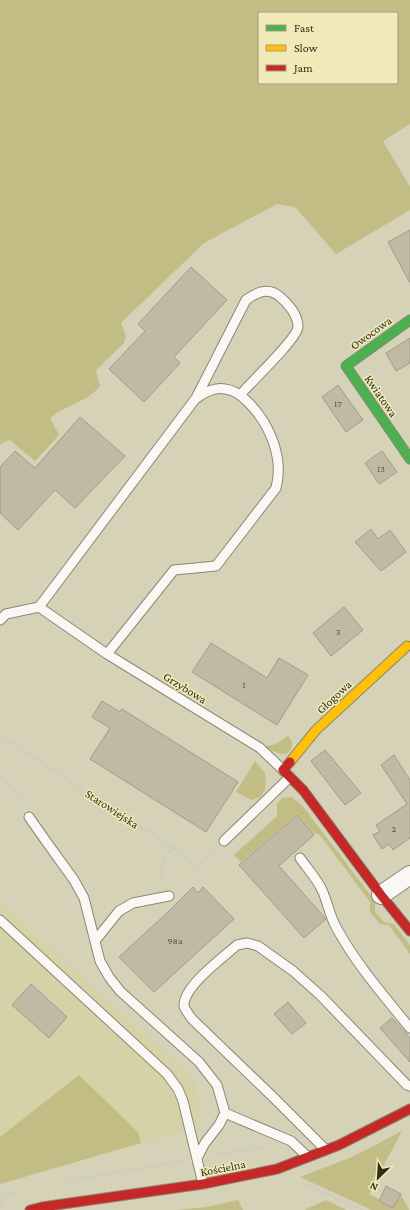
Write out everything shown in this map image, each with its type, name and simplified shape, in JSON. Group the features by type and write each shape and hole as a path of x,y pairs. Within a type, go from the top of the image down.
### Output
{"street":[{"name":"Owocowa","path":"346,366 410,320"},
{"name":"Kwiatowa","path":"346,366 410,459"},
{"name":"Głogowa","path":"283,770 316,730 407,646"},
{"name":"Grzybowa","path":"283,770 303,790 381,895 410,931"},
{"path":"381,895 410,875"},
{"name":"Kościelna","path":"30,1210 203,1184 277,1169 339,1145 410,1109"}],"lane":[{"path":"0,620 6,614 39,607 196,398 246,300 253,295 265,291 273,291 296,316 298,328 283,348 240,394"},
{"path":"107,654 174,570 216,566 276,488 279,477 278,459 270,431 257,410 240,394 226,389 205,392 196,398"},
{"name":"Grzybowa","path":"39,607 107,654 260,748 283,770"},
{"path":"221,844 290,777"},
{"path":"29,817 74,880 84,898 100,961 120,991 199,1062 217,1085 225,1113 219,1125 205,1143 197,1158"},
{"path":"300,858 320,886 325,897 328,912 336,928 362,967 410,1028"},
{"path":"95,941 119,911 133,903 169,896"},
{"path":"0,920 167,1074 178,1089 183,1101 203,1184"},
{"path":"325,1150 273,1097 192,1019 186,1011 184,1006 187,994 194,983 237,945 247,943 258,946 293,971 320,995 407,1085 410,1086"},
{"path":"225,1113 291,1141 308,1157"}],"path":[{"name":"Starowiejska","path":"0,735 179,851 195,869 221,844"},
{"path":"0,777 23,796 28,803 29,817"},
{"path":"169,896 160,871 161,863 173,847"},
{"path":"62,1181 268,1146"},
{"path":"297,1180 362,1210"},
{"path":"3,1206 0,1197 24,1190"}],"shaded area":[{"path":"0,0 410,0 410,124 383,141 410,187 410,210 336,254 295,207 277,204 204,243 121,323 126,336 124,343 96,370 100,386 83,400 50,418 59,435 35,461 10,440 0,445"},
{"path":"287,736 291,740 292,744 288,753 282,754 264,748 266,746 278,743"},
{"path":"255,761 265,773 265,790 260,797 251,800 236,792"},
{"path":"291,797 301,804 375,901 375,912 384,922 394,924 410,945 410,954 389,925 380,924 370,912 370,902 320,835 314,833 297,814 241,862 234,855 277,816 277,804 282,798"},
{"path":"0,902 195,1080 201,1126 0,1185"},
{"path":"79,1075 138,1132 141,1143 0,1184 0,1137"},
{"path":"402,1131 378,1176 375,1175 372,1183 375,1184 369,1194 379,1199 379,1202 393,1208 401,1195 409,1210 372,1210 300,1177 352,1157"},
{"path":"238,1200 243,1210 176,1210 206,1207"},
{"path":"326,1200 347,1210 304,1210"}],"building":[{"path":"410,230 410,283 388,242"},
{"path":"191,267 227,300 174,357 180,363 144,402 109,369 145,331 138,324"},
{"path":"410,338 410,363 396,371 386,353"},
{"path":"338,385 363,420 346,432 322,397"},
{"path":"80,417 125,456 75,508 55,490 18,530 0,513 0,467 15,451 35,468"},
{"path":"382,451 397,472 379,484 365,463"},
{"path":"371,529 378,539 390,530 406,552 381,571 355,542"},
{"path":"344,607 363,630 331,656 313,633"},
{"path":"211,643 267,678 279,658 308,675 277,725 192,672"},
{"path":"102,701 120,712 122,709 238,782 206,832 90,759 110,728 92,717"},
{"path":"325,750 361,793 345,805 311,761"},
{"path":"394,755 410,780 410,838 393,850 389,844 382,849 373,835 380,831 376,825 407,804 381,765"},
{"path":"297,815 314,835 279,866 326,919 304,938 239,865"},
{"path":"193,887 198,893 203,887 234,919 154,992 119,957"},
{"path":"31,984 67,1017 49,1038 12,1005"},
{"path":"288,1002 306,1023 292,1034 274,1014"},
{"path":"392,1018 410,1038 410,1062 380,1028"},
{"path":"386,1186 401,1194 393,1208 379,1201"}],"traffic: fast":[{"path":"410,320 346,366 410,459"}],"traffic: slow":[{"path":"290,762 316,730 407,646"}],"traffic: jam":[{"path":"290,762 283,770 303,790 381,895 410,931"},
{"path":"30,1210 203,1184 277,1169 339,1145 410,1109"}]}
